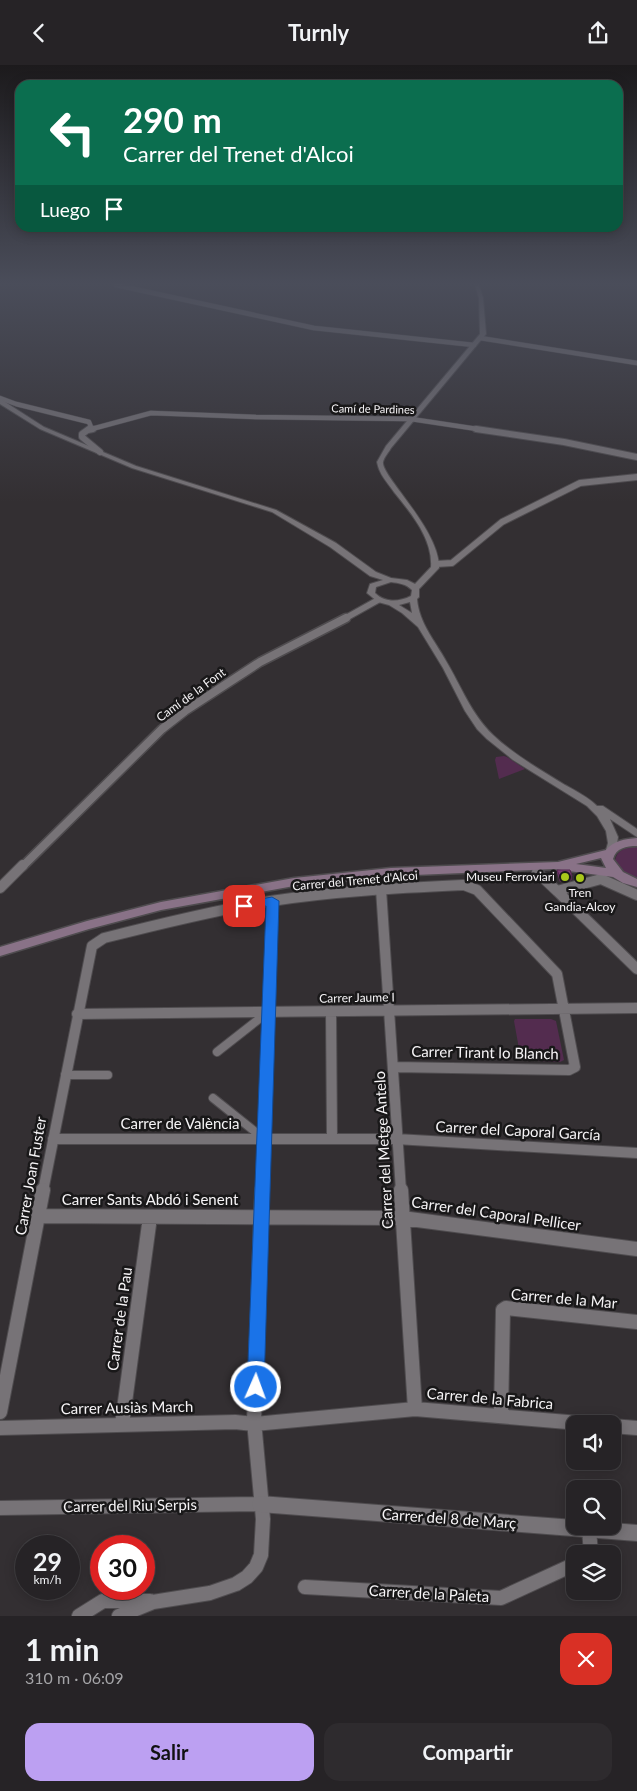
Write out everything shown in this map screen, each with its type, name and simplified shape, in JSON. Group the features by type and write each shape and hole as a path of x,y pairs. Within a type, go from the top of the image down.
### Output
{"main road":[{"path":"554,865 610,851 623,843 637,842"},
{"path":"610,851 608,859 615,873 636,886"},
{"path":"0,952 140,911 256,888 391,872 554,865 615,873"}],"street":[{"path":"391,603 404,602 413,598 422,580 435,568 436,564 434,549 407,504 383,473 380,465 388,447 463,357"},
{"path":"602,357 637,363"},
{"path":"0,400 42,428 100,452 153,473 270,509 326,541 373,574 390,580 408,583 416,589"},
{"name":"Camí de Pardines","path":"0,400 89,422 107,424"},
{"name":"Camí de Pardines","path":"88,430 151,413 256,417 411,419 564,442 637,457"},
{"path":"89,422 92,425 82,434 82,437 100,452"},
{"path":"399,581 417,575 436,564 452,563 502,522 580,483 637,477"},
{"path":"357,562 367,575 372,587 371,593 378,600 391,603 405,611 423,627"},
{"path":"372,587 378,583 390,580"},
{"path":"413,598 413,604 423,627 467,708 485,733 507,751 637,834"},
{"name":"Camí de la Font","path":"0,888 162,729 180,715 273,653 328,628 378,600"},
{"path":"590,804 604,818 611,830 614,841 610,851"},
{"path":"538,872 560,890 637,969"},
{"path":"560,890 601,879 636,886"},
{"name":"Carrer del Trenet d'Alcoi","path":"92,947 104,937 272,901 381,889 464,885 477,890 557,974 564,1008"},
{"name":"Carrer del Metge Antelo","path":"381,889 394,1067 396,1139 416,1409"},
{"path":"79,1616 103,1601 156,1601 224,1589 237,1584 249,1575 257,1566 262,1552 254,1424 272,901"},
{"name":"Carrer Joan Fuster","path":"0,1412 77,1014 92,947"},
{"name":"Carrer Tirant lo Blanch","path":"394,1067 569,1070 574,1067 575,1063 564,1008"},
{"name":"Carrer Jaume I","path":"77,1014 637,1008"},
{"path":"217,1052 269,1011"},
{"path":"331,1011 332,1139"},
{"path":"65,1075 108,1075"},
{"path":"213,1098 264,1139"},
{"name":"Carrer de València","path":"53,1139 396,1139"},
{"name":"Carrer del Caporal García","path":"396,1139 637,1153"},
{"name":"Carrer Sants Abdó i Senent","path":"39,1216 261,1217"},
{"name":"Carrer de la Pau","path":"122,1424 150,1217"},
{"name":"Carrer del Caporal Pellicer","path":"261,1217 402,1217 637,1249"},
{"name":"Carrer de la Mar","path":"501,1415 503,1310 506,1308 637,1322"},
{"name":"Carrer de la Fabrica","path":"254,1424 416,1409 566,1422"},
{"name":"Carrer Ausiàs March","path":"0,1427 235,1422 254,1424"},
{"path":"621,1427 637,1428"},
{"name":"Carrer del Riu Serpis","path":"0,1508 260,1505"},
{"name":"Carrer del 8 de Març","path":"260,1505 566,1527"},
{"name":"Carrer del 8 de Març","path":"621,1532 637,1533"},
{"name":"Carrer de la Paleta","path":"305,1587 501,1598 566,1568"},
{"path":"119,1616 156,1601"}],"shaded area":[{"path":"504,756 525,769 499,779 495,760 496,757"},
{"path":"637,846 637,879 622,872 615,862 617,855 622,850"},
{"path":"515,1019 551,1019 556,1021 564,1060 560,1062 521,1060"}],"building":[{"path":"557,870 570,870 572,876 561,879"}],"place":[{"name":"Museu Ferroviari","path":"565,877"},
{"name":"Tren Gandia-Alcoy","path":"580,878"}],"route":[{"path":"244,906 272,901 256,1387"}]}
